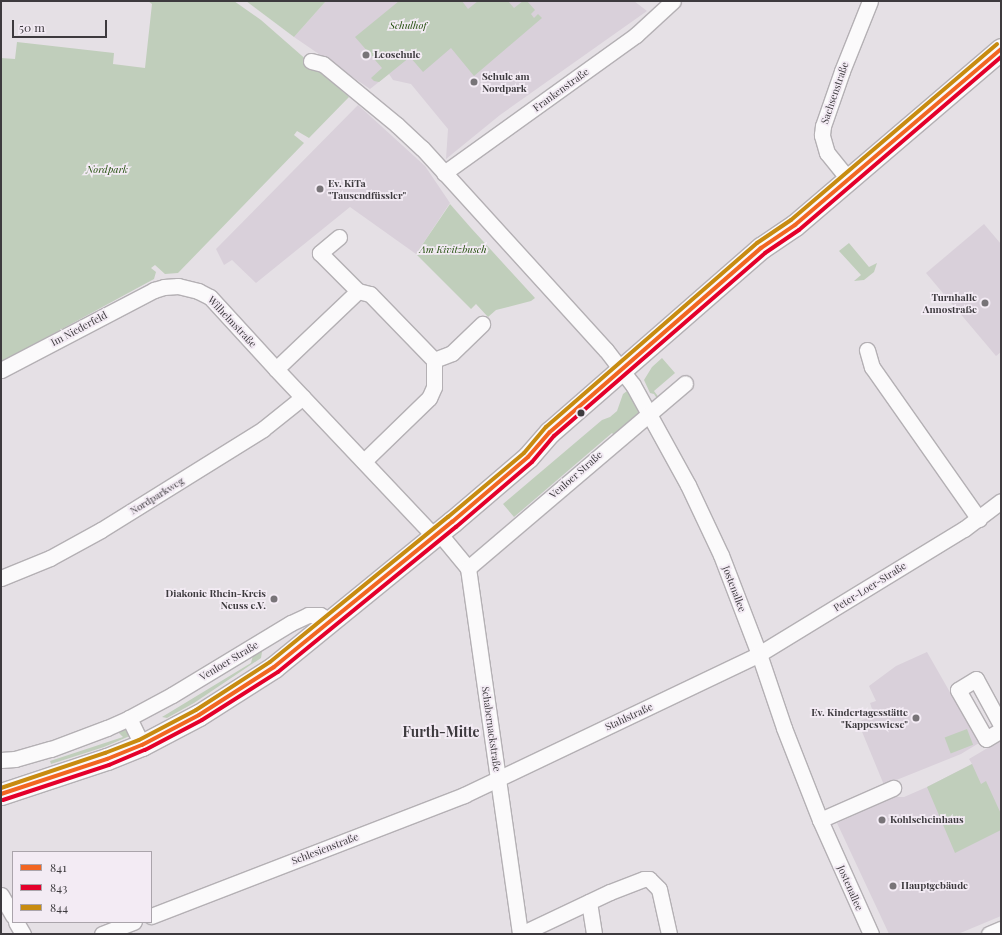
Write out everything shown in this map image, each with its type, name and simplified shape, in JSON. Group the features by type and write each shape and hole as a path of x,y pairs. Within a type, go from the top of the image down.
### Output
{"main road":[{"path":"1,794 107,759 142,745 199,715 268,671 437,535 528,457 550,432 762,248 796,225 1001,49"}],"street":[{"name":"Frankenstraße","path":"444,173 636,35 673,1"},
{"name":"Sachsenstraße","path":"849,180 827,153 822,135 823,126 842,71 870,1"},
{"path":"311,61 322,64 367,99 422,148 606,350 622,370"},
{"path":"339,237 320,253 358,291 370,294 434,360 434,387 429,398 364,461"},
{"name":"Wilhelmstraße","path":"157,289 164,287 187,287 210,297 276,370 437,535"},
{"name":"Im Niederfeld","path":"1,370 157,289"},
{"path":"276,370 358,291"},
{"path":"434,360 452,353 482,324"},
{"path":"868,350 872,367 979,519"},
{"name":"Jostenallee","path":"622,370 649,413 688,485 721,555 759,654 784,728 820,820 871,934"},
{"name":"Venloer Straße","path":"468,568 685,383"},
{"name":"Nordparkweg","path":"1,578 50,558 101,530 263,429 303,397"},
{"name":"Peter-Loer-Straße","path":"759,654 979,519 1001,501"},
{"path":"437,535 468,568"},
{"name":"Schabernackstraße","path":"468,568 521,934"},
{"name":"Venloer Straße","path":"1,760 15,759 51,748 107,728 129,718 172,695 291,623 308,616 320,615 330,621"},
{"name":"Stahlstraße","path":"498,779 759,654"},
{"path":"1001,725 976,679 958,690 986,739 1001,730"},
{"path":"129,718 142,745"},
{"name":"Schlesienstraße","path":"152,916 421,812 498,779"},
{"path":"820,820 893,788"},
{"path":"521,934 637,880 649,879 659,889 669,934"},
{"path":"1,895 12,914"},
{"path":"589,902 594,934"},
{"path":"17,923 23,934"},
{"path":"102,934 131,923"},
{"path":"990,934 1001,929"}],"shaded area":[{"name":"Schule am Nordpark","path":"326,1 634,1 647,11 500,115 446,159 448,129 411,84 393,80 389,74 370,89 294,37"},
{"name":"Ev. KiTa \"Tausendfüssler\"","path":"358,105 425,166 450,203 416,254 350,207 256,283 232,260 224,265 216,249"},
{"path":"984,224 1001,244 1001,352 996,356 926,273"},
{"name":"Ev. Kindertagesstätte \"Kappeswiese\"","path":"927,652 979,743 961,754 884,785 858,722 874,715 870,703 876,701 869,686 896,666"},
{"path":"1001,740 1001,916 958,934 889,934 837,823 894,797 904,797 927,787 972,764 969,759"}],"green space":[{"name":"Nordpark","path":"148,1 234,1 261,20 349,97 309,138 297,131 294,135 304,143 178,273 165,274 155,265 151,268 156,272 154,279 1,362 1,58 15,59 17,42 114,53 113,64 145,68 152,4"},
{"path":"246,1 326,1 294,37"},
{"name":"Schulhof","path":"399,1 462,1 468,9 478,1 508,1 514,8 523,1 527,1 535,10 531,14 534,18 538,14 542,18 474,76 451,48 423,72 410,57 379,82 374,81 371,78 382,68 355,37"},
{"name":"Am Kivitzbusch","path":"450,204 535,298 531,301 496,310 488,317 476,304 471,309 416,254"},
{"path":"849,243 869,267 877,263 874,272 864,280 854,281 861,275 839,251"},
{"path":"662,358 675,373 654,391 660,399 658,400 654,394 650,393 644,380 652,367"},
{"path":"627,391 632,393 641,409 640,416 616,437 612,433 514,517 503,504 602,420 610,417 617,411 623,394"},
{"path":"260,648 262,652 261,658 194,703 167,718 162,717 251,663 254,651"},
{"path":"126,728 132,735 104,747 51,764 50,761 123,737 117,731"},
{"path":"967,729 973,745 951,753 945,738"},
{"path":"972,764 981,784 986,781 1001,814 1001,830 955,853 927,787"}],"transit line":[{"name":"844","path":"1,788 139,740 196,710 270,662 524,453 546,427 757,243 791,220 997,44"},
{"name":"841","path":"1,794 107,759 142,745 199,715 274,667 452,522 528,457 550,432 761,248 795,225 1001,49"},
{"name":"843","path":"3,800 109,765 145,750 202,720 278,672 456,527 532,462 554,436 765,253 799,230 1001,57"}],"place":[{"name":"Leoschule","path":"366,55"},
{"name":"Schule am Nordpark","path":"474,82"},
{"name":"Ev. KiTa \"Tausendfüssler\"","path":"320,189"},
{"name":"Turnhalle Annostraße","path":"985,303"},
{"name":"Diakonie Rhein-Kreis Neuss e.V.","path":"274,599"},
{"name":"Ev. Kindertagesstätte \"Kappeswiese\"","path":"916,718"},
{"name":"Kohlscheinhaus","path":"882,820"},
{"name":"Hauptgebäude","path":"893,886"}],"district":[{"name":"Furth-Mitte","path":"441,732"}]}
